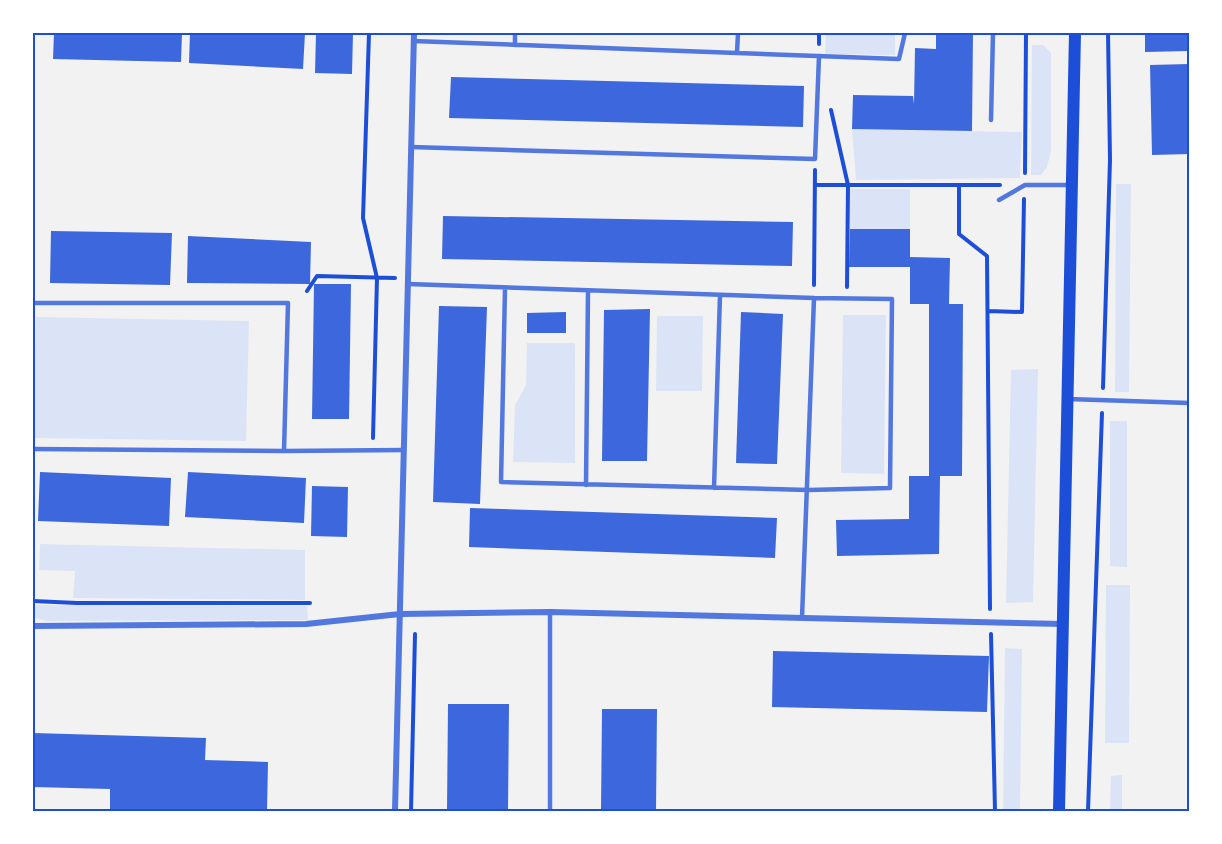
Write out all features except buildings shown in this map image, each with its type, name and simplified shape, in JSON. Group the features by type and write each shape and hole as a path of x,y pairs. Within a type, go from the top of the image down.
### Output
{"main road":[{"path":"1059,811 1075,33"}],"street":[{"path":"395,811 414,33"},
{"path":"33,626 306,624 400,614 550,612 1063,624"}],"lane":[{"path":"514,45 515,33"},
{"path":"737,52 738,33"},
{"path":"413,41 899,59 904,33"},
{"path":"991,120 993,33"},
{"path":"411,147 815,159 819,56"},
{"path":"999,200 1025,185 1072,185"},
{"path":"408,280 505,288 892,299 890,488 808,490 501,482 505,288"},
{"path":"586,484 588,291"},
{"path":"714,488 720,295"},
{"path":"802,618 814,298"},
{"path":"33,303 288,303 284,451"},
{"path":"1068,399 1189,403"},
{"path":"33,449 404,450"},
{"path":"550,612 550,811"}],"path":[{"path":"369,33 363,218 377,278 373,450"},
{"path":"1088,811 1110,160 1108,33"},
{"path":"829,99 848,185 847,299"},
{"path":"814,298 815,159"},
{"path":"815,185 1025,185"},
{"path":"959,185 958,234 987,256 990,623 995,811"},
{"path":"307,291 318,276 408,280"},
{"path":"988,311 1022,312"},
{"path":"33,601 310,603"},
{"path":"411,811 415,634"}],"shaded area":[{"path":"826,33 895,33 895,55 825,54"},
{"path":"1032,45 1043,45 1051,53 1051,151 1047,167 1041,175 1031,175"},
{"path":"852,129 1022,132 1020,178 856,180"},
{"path":"1116,184 1131,184 1129,392 1115,392"},
{"path":"850,189 910,189 910,229 850,229"},
{"path":"843,315 886,315 884,474 841,473"},
{"path":"657,316 703,316 702,391 656,391"},
{"path":"36,317 249,321 246,441 33,438"},
{"path":"527,343 575,343 575,463 513,462 515,405 526,385"},
{"path":"1038,369 1033,602 1006,603 1011,370"},
{"path":"1110,421 1127,421 1127,567 1110,566"},
{"path":"40,544 305,550 305,600 73,598 75,571 39,570"},
{"path":"1106,585 1130,585 1129,743 1105,743"},
{"path":"33,605 307,606 308,620 46,621 33,617"},
{"path":"1005,648 1022,649 1020,811 1003,811"},
{"path":"1122,775 1122,811 1110,811 1111,776"}]}
